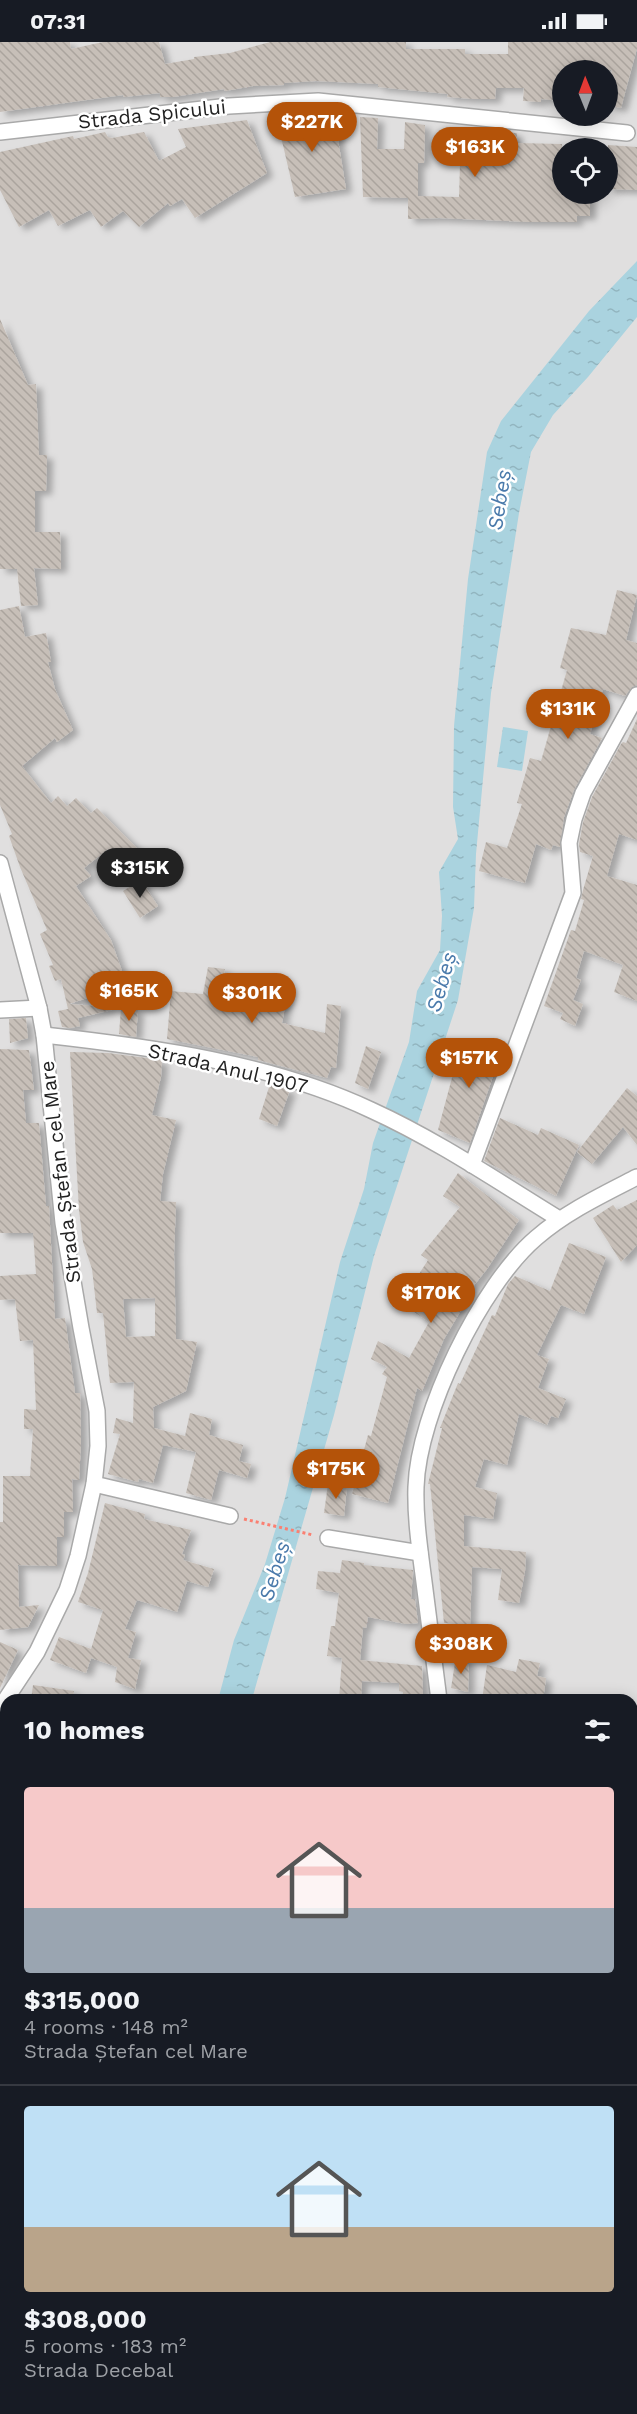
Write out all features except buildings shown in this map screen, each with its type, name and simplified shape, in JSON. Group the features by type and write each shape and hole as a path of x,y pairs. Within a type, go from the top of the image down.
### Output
{"street":[{"name":"Strada Spicului","path":"0,132 229,106 318,101 627,133"},
{"path":"472,1165 573,893 569,843 574,819 584,793 637,696"},
{"name":"Strada Ștefan cel Mare","path":"0,863 39,1008 44,1035 63,1223 97,1411 98,1446 94,1484 67,1590 37,1652 9,1694"},
{"path":"0,1010 39,1008"},
{"name":"Strada Anul 1907","path":"44,1035 166,1051 314,1088 369,1109 438,1144 559,1219"},
{"path":"438,1694 420,1553 416,1487 418,1465 429,1417 470,1326 492,1288 534,1239 559,1219 637,1177"},
{"path":"94,1484 230,1516"},
{"path":"328,1538 420,1553"}],"path":[{"path":"230,1516 328,1538"}],"shaded area":[{"path":"0,42 637,42 637,1694 0,1694"}],"water":[{"name":"Sebeș","path":"637,261 637,317 588,377 553,415 531,452 519,513 491,693 476,854 474,908 458,1000 374,1256 334,1415 253,1694 220,1694 234,1640 265,1564 285,1498 340,1262 364,1189 373,1143 409,1042 417,991 440,950 442,916 439,872 458,839 453,807 454,726 468,579 487,452 501,421 589,311"},
{"path":"503,727 528,731 522,771 497,767"}]}
